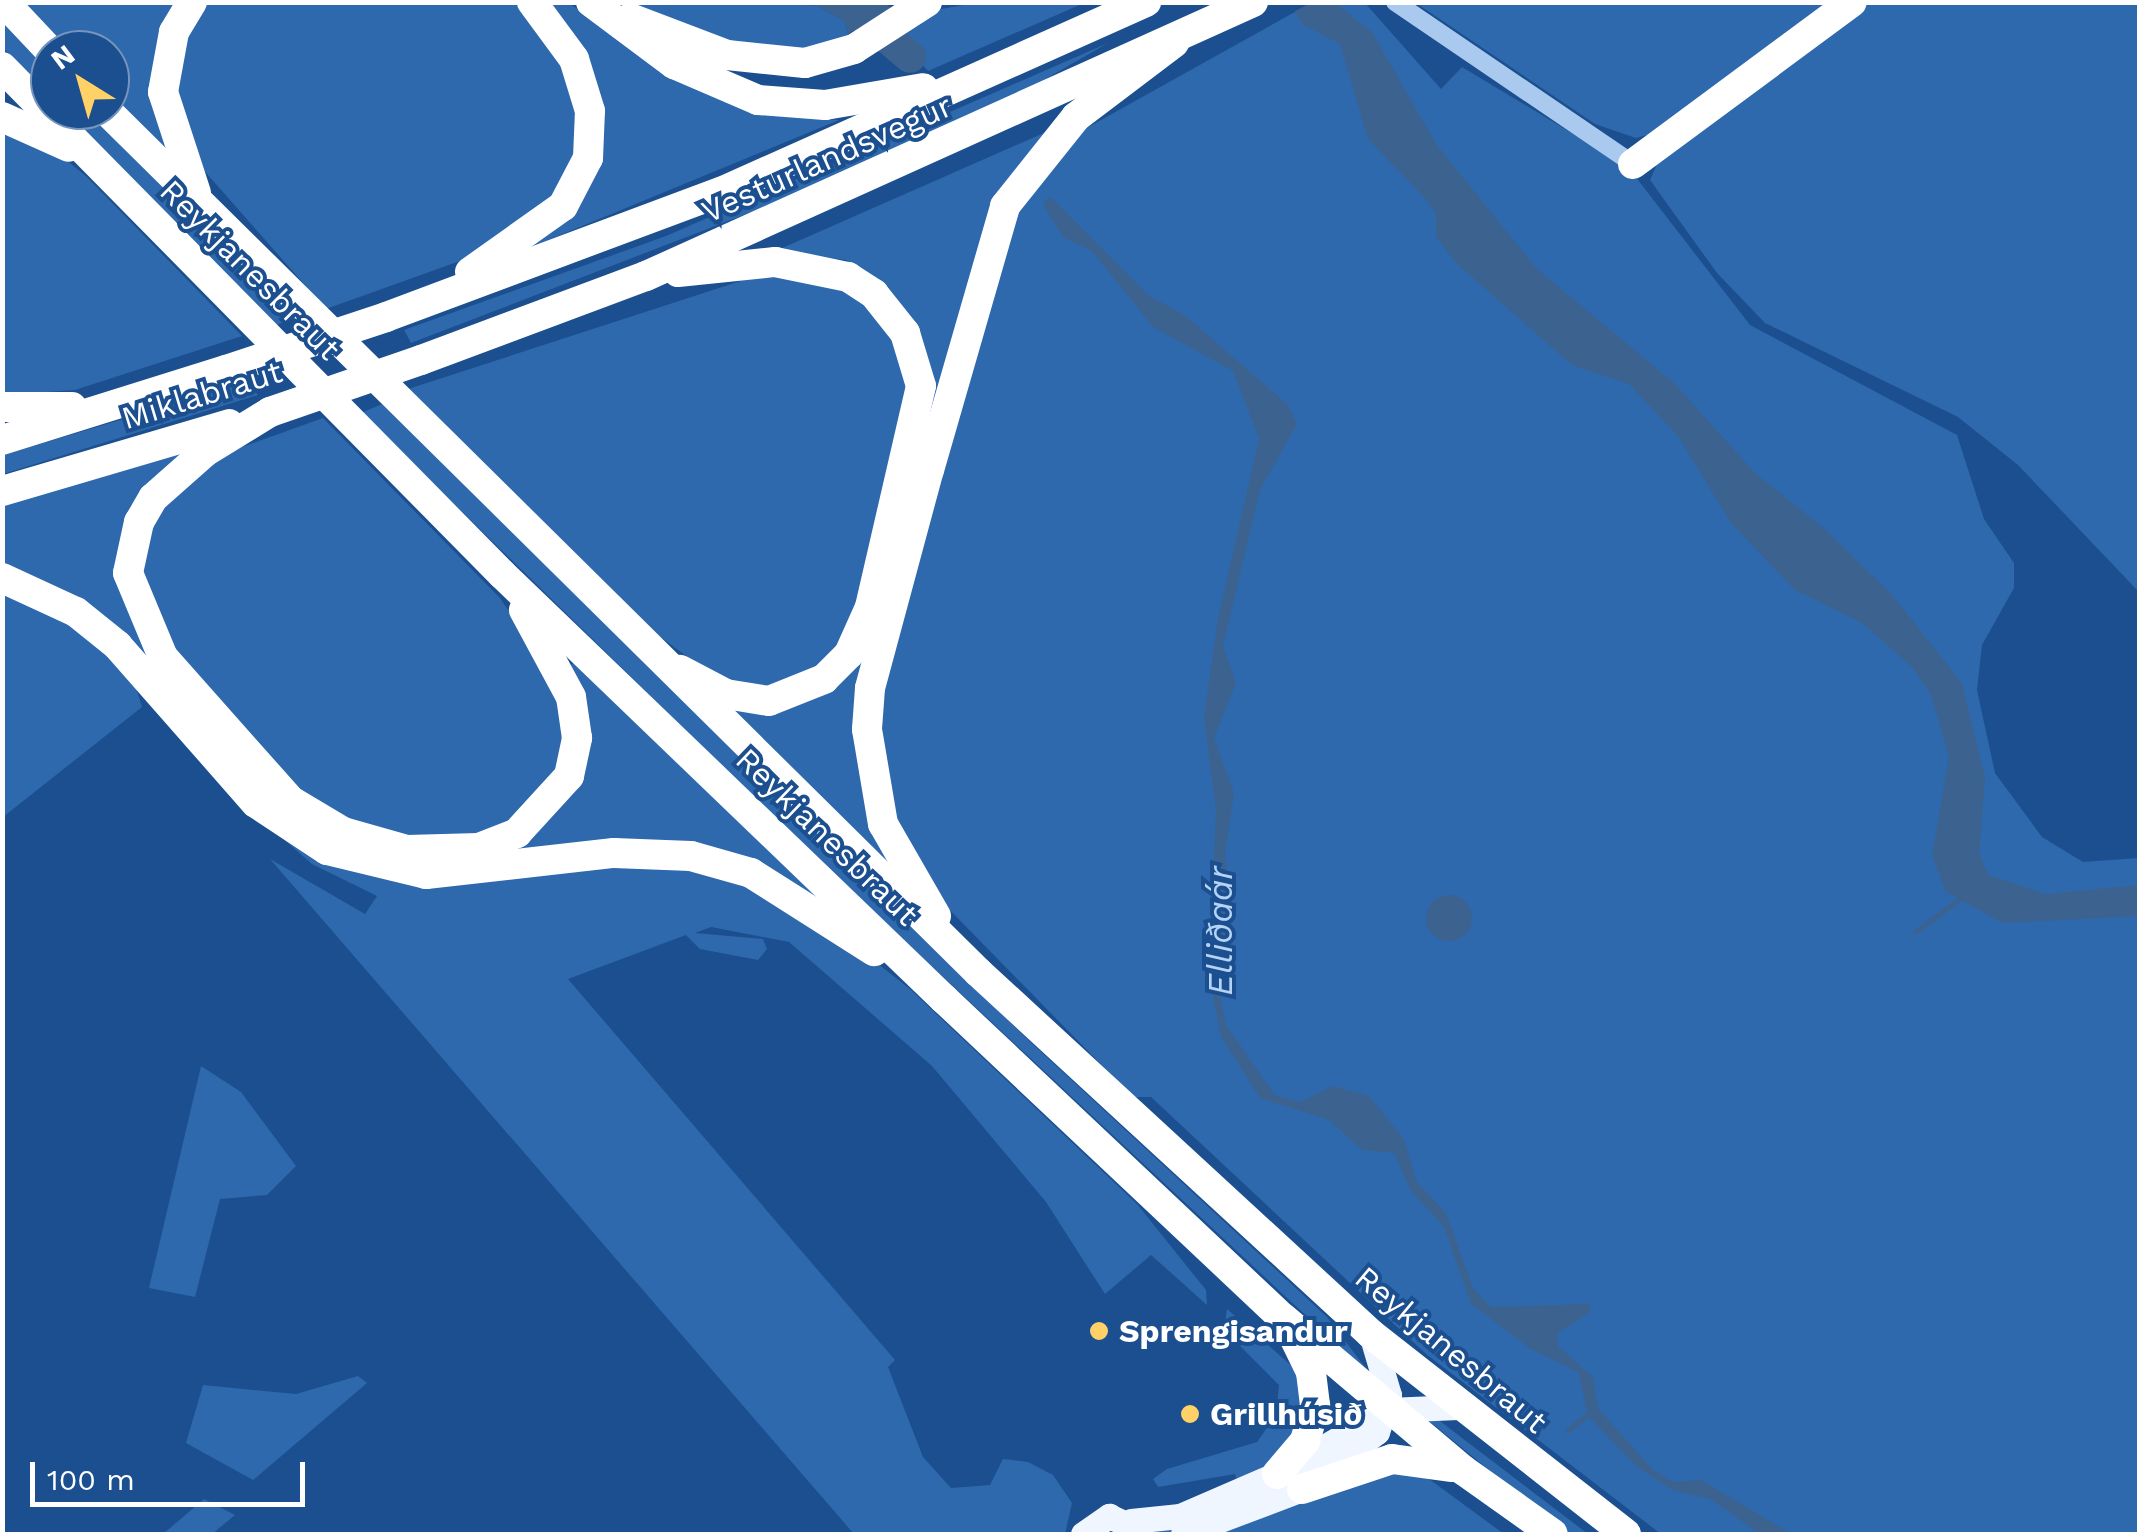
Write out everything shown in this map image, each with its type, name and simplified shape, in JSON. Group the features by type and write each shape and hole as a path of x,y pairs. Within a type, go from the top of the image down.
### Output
{"highway":[{"path":"4,2 30,30"},
{"path":"192,2 174,32 163,92 204,210"},
{"path":"386,317 509,250 578,185 592,131 583,84 559,33 532,2"},
{"path":"591,2 699,78 791,105 854,103 1005,68"},
{"path":"601,2 751,61 805,63 854,49 922,6"},
{"name":"Vesturlandsvegur","path":"386,317 720,192 1146,2"},
{"name":"Vesturlandsvegur","path":"421,360 646,276 1174,42 1253,2"},
{"path":"1632,164 1852,2"},
{"path":"978,972 919,891 884,824 868,761 870,688 1005,206 1076,116 1174,42"},
{"name":"Reykjanesbraut","path":"2,67 502,574 944,998 1283,1318 1388,1410 1553,1534"},
{"path":"2,117 85,155"},
{"name":"Reykjanesbraut","path":"126,130 643,648 978,972 1371,1334 1458,1407 1626,1534"},
{"path":"643,648 742,699 782,698 824,679 849,654 870,607 921,386 906,333 874,294 848,277 775,262 646,276"},
{"name":"Miklabraut","path":"2,440 120,406 386,317"},
{"name":"Miklabraut","path":"2,491 270,412 421,360"},
{"path":"2,407 120,406"},
{"path":"270,412 205,452 153,498 139,522 128,573 163,657 268,783 312,816 376,844 446,852 518,833 551,804 569,776 577,738 571,698 502,574"},
{"path":"2,578 76,612 117,645 256,803 327,850 426,874 614,852 692,856 791,894 944,998"},
{"path":"1283,1318 1316,1391 1305,1441 1290,1482"},
{"path":"1290,1482 1392,1458 1463,1470"}],"main road":[{"path":"1182,1534 1290,1482 1377,1432 1388,1410 1371,1334"},
{"path":"1388,1410 1458,1407"},
{"path":"1083,1534 1098,1520 1137,1528 1290,1482"}],"street":[{"path":"1395,2 1632,164"}],"shaded area":[{"path":"782,2 818,6 845,21 848,34 837,49 773,58 675,28 625,3"},
{"path":"20,3 183,3 173,167 130,121 130,30 45,30"},
{"path":"203,3 519,3 565,55 582,109 579,155 564,189 499,247 326,309 193,158 174,80 182,35"},
{"path":"543,3 568,3 724,98 787,117 839,120 529,248 597,158"},
{"path":"974,3 1084,3 928,71 897,38 936,10"},
{"path":"1311,3 1365,3 1441,89 1462,67 1628,167 1750,325 1957,435 1984,519 2014,563 2014,588 1982,645 1977,690 1995,773 2042,837 2083,862 2139,858 2139,1534 1661,1534 1426,1354 1151,1097 1133,1097 938,898 888,802 880,695 1004,231 1083,130"},
{"path":"1416,3 1835,3 1670,129 1636,138 1595,124"},
{"path":"1866,3 2139,3 2139,592 2018,465 1958,417 1765,323 1717,273 1650,180 1660,157"},
{"path":"2,17 30,45 30,77 3,48"},
{"path":"1108,43 1004,103 835,180 411,343 404,330 666,236"},
{"path":"3,122 47,144 87,177 242,336 75,390 3,395"},
{"path":"1055,128 1015,175 864,670 898,871 698,688 734,706 857,659 929,410 881,287 846,260 771,253"},
{"path":"81,130 114,130 297,318 273,326"},
{"path":"756,276 819,278 859,295 894,336 912,391 854,630 834,663 762,691 715,677 659,636 405,390"},
{"path":"247,382 258,395 3,474 3,455"},
{"path":"382,404 1023,1035 1327,1317 1374,1379 834,875 361,413"},
{"path":"323,418 500,598 561,690 565,760 523,817 469,842 385,837 293,792 151,622 139,546 148,520 225,453"},
{"path":"197,447 124,539 167,672 359,845 523,840 548,821 573,786 567,668 575,662 853,923 758,868 369,855 152,668 3,570 3,505"},
{"path":"2,585 54,605 130,669 142,707 3,817"},
{"path":"281,837 720,870 831,927 910,989 1137,1204 1206,1290 1207,1305 1151,1255 1105,1294 1046,1202 932,1066 789,942 711,927 695,933 763,939 767,949 758,960 700,949 686,935 568,979 895,1360 888,1367 923,1457 951,1488 990,1485 1003,1459 1028,1462 1053,1475 1072,1503 1065,1534 854,1534 270,859 365,914 377,896 312,864"},
{"path":"201,1066 241,1092 296,1166 267,1195 220,1199 195,1297 149,1288"},
{"path":"1227,1309 1292,1366 1303,1391 1295,1439 1267,1470 1237,1481 1235,1474 1158,1487 1153,1479 1167,1469 1257,1442 1276,1415 1279,1385 1224,1330"},
{"path":"358,1376 367,1383 253,1480 186,1443 203,1385 296,1394"},
{"path":"1423,1416 1436,1418 1588,1534 1566,1533"},
{"path":"1387,1467 1425,1476 1504,1534 1113,1534 1270,1515"},
{"path":"204,1499 235,1515 212,1534 163,1534"}],"water":[{"path":"885,2 891,8 848,34 845,21 818,6 782,3"},
{"path":"1311,3 1335,3 1372,32 1436,144 1536,268 1674,383 1755,473 1826,530 1892,595 1962,683 1985,778 1979,852 1988,875 2046,894 2139,885 2139,916 2003,923 1946,892 1932,856 1949,756 1931,695 1912,667 1862,623 1795,590 1731,523 1678,436 1629,384 1572,365 1456,263 1436,236 1436,213 1368,139 1340,44 1302,24 1295,11"},
{"path":"1051,197 1148,295 1187,317 1288,405 1297,424 1260,490 1223,646 1236,683 1214,738 1234,793 1225,854 1232,903 1219,990 1226,1025 1275,1095 1300,1102 1333,1086 1369,1096 1404,1139 1417,1182 1446,1213 1473,1288 1491,1307 1590,1304 1590,1312 1558,1333 1558,1346 1593,1377 1598,1408 1653,1470 1673,1482 1701,1480 1791,1534 1760,1534 1710,1499 1672,1490 1636,1466 1588,1416 1578,1372 1531,1349 1471,1304 1444,1227 1411,1191 1394,1153 1362,1150 1329,1120 1260,1098 1221,1037 1209,976 1216,811 1204,717 1218,618 1259,439 1233,371 1153,327 1092,251 1063,237 1043,204"},
{"path":"1449,895 1465,902 1472,918 1465,934 1449,941 1433,934 1426,918 1433,902"}],"waterway":[{"name":"Elliðaár","path":"845,2 910,57"},
{"path":"1915,932 1961,898"},
{"path":"1568,1430 1593,1410"}],"place":[{"name":"Sprengisandur","path":"1099,1331"},
{"name":"Grillhúsið","path":"1190,1414"}]}
